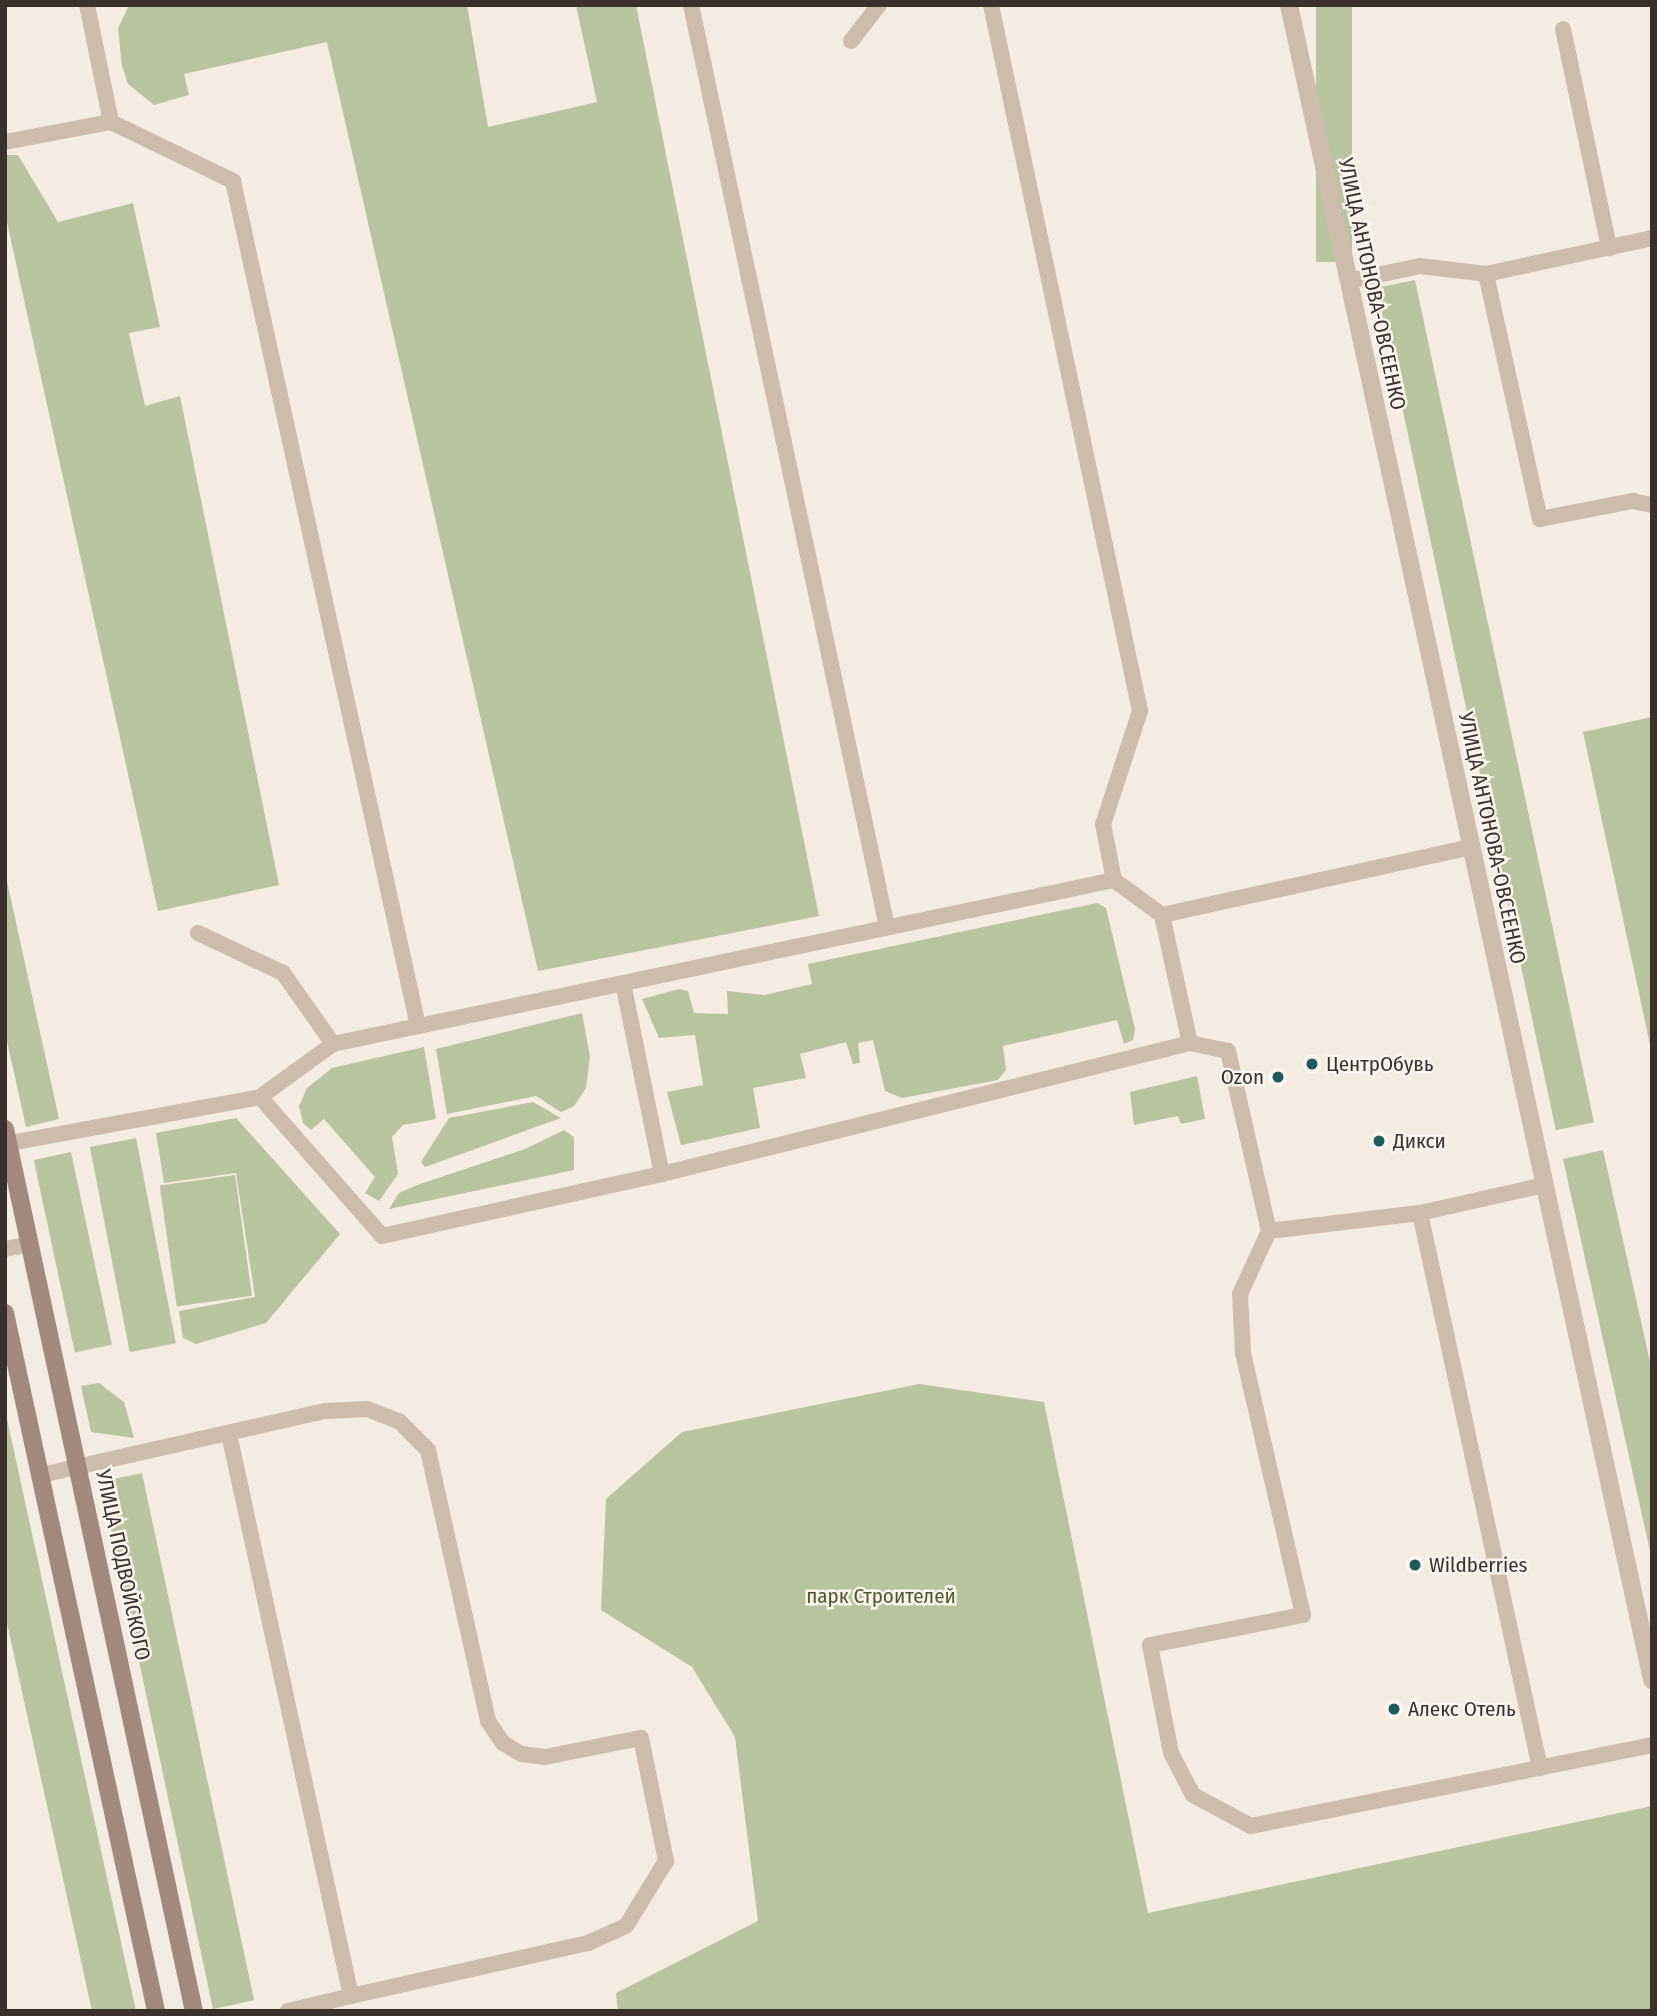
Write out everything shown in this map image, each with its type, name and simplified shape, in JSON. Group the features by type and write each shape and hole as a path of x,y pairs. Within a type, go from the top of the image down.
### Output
{"street":[{"name":"УЛИЦА АНТОНОВА-ОВСЕЕНКО","path":"1289,5 1652,1680"},
{"name":"УЛИЦА ПОДВОЙСКОГО","path":"6,1139 79,1467 194,2011"},
{"path":"5,1312 156,2011"}],"lane":[{"path":"87,5 111,122"},
{"path":"691,5 887,927"},
{"path":"852,41 879,5"},
{"path":"991,5 1140,711 1103,824 1114,880 1162,915 1190,1043"},
{"path":"1563,29 1609,248"},
{"path":"5,142 111,122 233,181 418,1026"},
{"path":"1349,281 1420,266 1486,274 1652,238"},
{"path":"1486,274 1540,519 1633,501 1652,505"},
{"path":"1162,915 1471,847"},
{"path":"6,1139 260,1097 333,1044 1114,880"},
{"path":"198,933 283,973 333,1044"},
{"path":"623,983 662,1174"},
{"path":"260,1097 383,1236 662,1174 1190,1043 1228,1051 1269,1231 1240,1294 1243,1353 1303,1615 1150,1645 1171,1753 1194,1795 1251,1826 1652,1745"},
{"path":"1269,1231 1420,1213 1544,1185"},
{"path":"1420,1213 1540,1768"},
{"path":"5,1249 30,1244"},
{"path":"41,1475 326,1411 367,1409 399,1421 428,1450 488,1721 503,1743 521,1754 545,1757 641,1738 666,1861 626,1926 588,1943 288,2011"},
{"path":"229,1434 351,1996"}],"green space":[{"path":"129,5 467,5 488,127 597,102 576,5 636,5 819,916 538,971 327,42 184,74 189,95 154,105 128,84 122,66 118,28"},
{"path":"1316,5 1352,5 1352,262 1316,262"},
{"path":"5,155 18,155 58,222 133,203 160,327 129,333 145,406 180,396 279,885 158,911 5,213"},
{"path":"1415,280 1594,1122 1556,1130 1377,288"},
{"path":"1652,717 1652,1054 1583,732"},
{"path":"5,872 59,1119 26,1127 5,1032"},
{"path":"1097,903 1106,908 1135,1029 1133,1040 1124,1044 1117,1020 1003,1046 1006,1070 998,1080 902,1098 885,1091 873,1040 858,1043 860,1063 853,1064 846,1042 800,1054 806,1078 753,1088 760,1128 681,1145 667,1092 703,1085 695,1035 659,1038 642,999 679,989 688,991 694,1013 728,1014 727,991 764,995 812,984 808,964"},
{"path":"582,1013 590,1057 586,1088 574,1106 561,1112 536,1096 447,1114 436,1049"},
{"path":"424,1047 436,1119 403,1125 392,1137 398,1174 379,1201 365,1193 375,1177 324,1119 311,1130 303,1123 299,1106 307,1088 332,1068"},
{"path":"1197,1076 1205,1119 1181,1124 1178,1116 1134,1125 1130,1092"},
{"path":"533,1102 561,1118 425,1167 421,1162 449,1118"},
{"path":"236,1118 340,1234 266,1323 196,1344 183,1338 179,1311 255,1297 236,1173 164,1183 156,1133"},
{"path":"564,1130 574,1137 574,1170 389,1209 399,1193 525,1149"},
{"path":"136,1138 176,1343 130,1352 90,1147"},
{"path":"1603,1150 1652,1371 1652,1560 1563,1159"},
{"path":"71,1152 112,1345 75,1353 34,1160"},
{"path":"235,1175 252,1296 177,1306 160,1186"},
{"path":"99,1383 124,1402 134,1438 91,1432 81,1386"},
{"name":"парк Строителей","path":"919,1384 1044,1402 1148,1913 1652,1806 1652,2011 618,2011 616,1993 758,1921 735,1737 692,1667 601,1610 606,1499 682,1432"},
{"path":"5,1410 136,2011 92,2011 5,1614"},
{"path":"142,1473 254,2000 213,2009 101,1482"}],"place":[{"name":"ЦентрОбувь","path":"1312,1064"},
{"name":"Ozon","path":"1278,1077"},
{"name":"Дикси","path":"1379,1141"},
{"name":"Wildberries","path":"1415,1565"},
{"name":"Алекс Отель","path":"1394,1709"}]}
